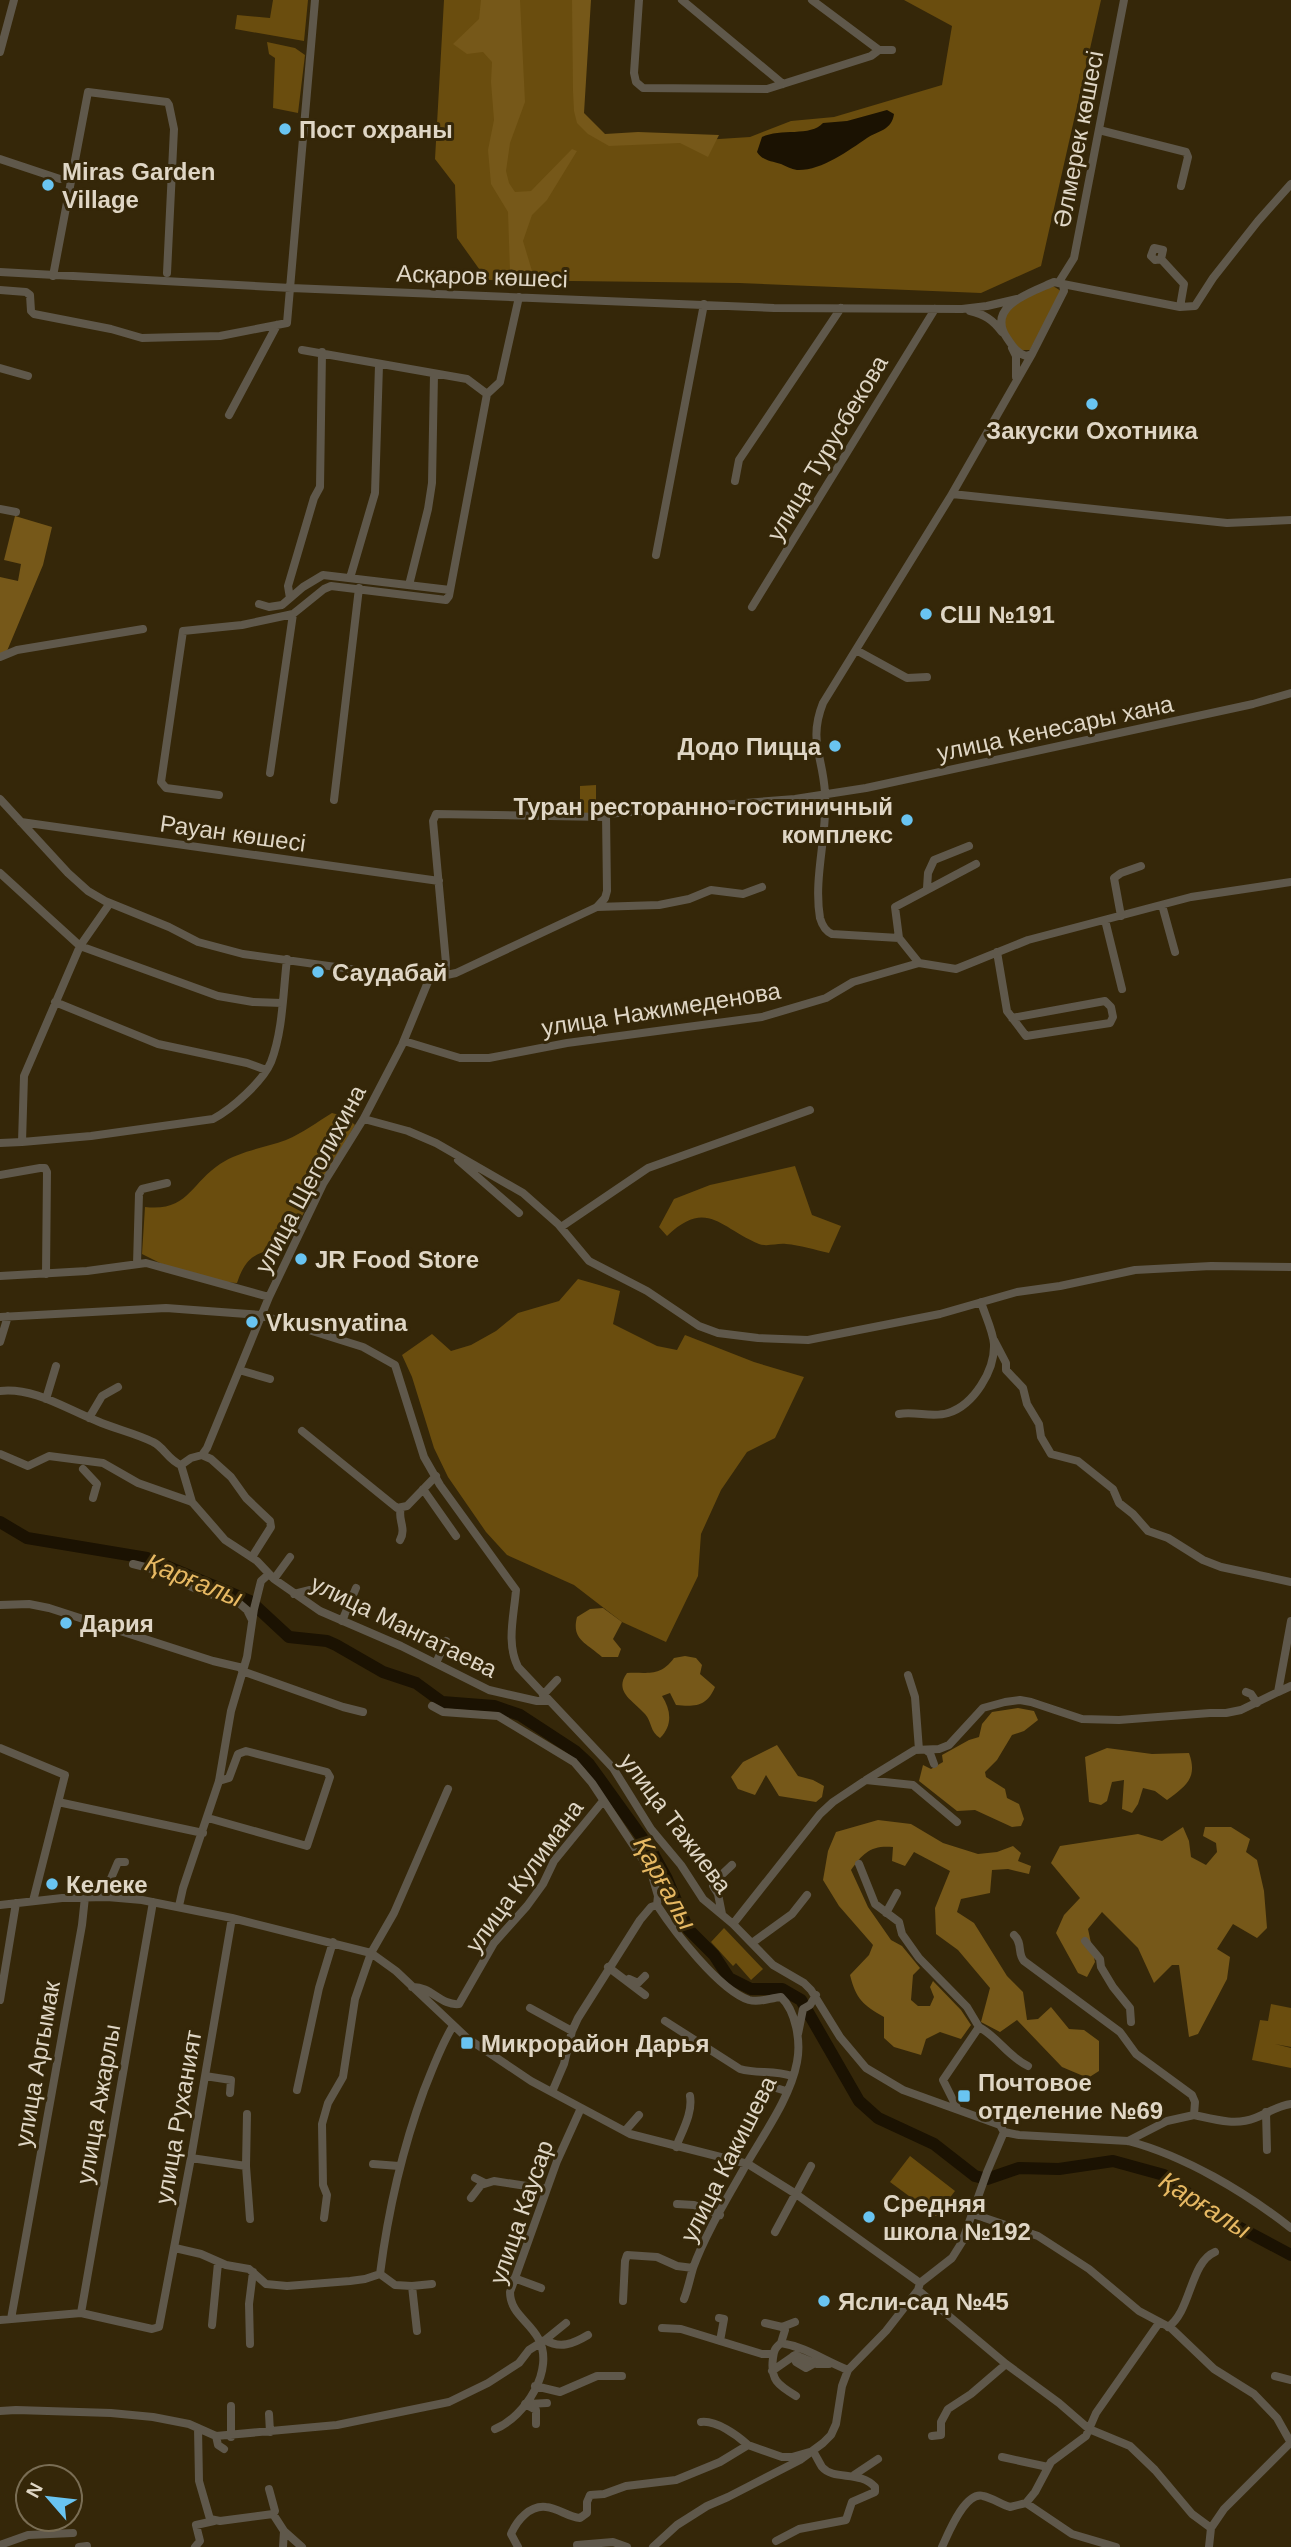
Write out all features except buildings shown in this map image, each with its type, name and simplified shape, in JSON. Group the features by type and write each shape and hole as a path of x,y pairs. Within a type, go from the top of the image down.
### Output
{"street":[{"path":"0,52 14,0"},
{"path":"0,290 26,292 30,295 31,311 34,314 142,338 220,336 287,323 315,0"},
{"path":"639,0 634,73 636,82 643,88 767,89 871,56 879,50"},
{"path":"682,0 783,84"},
{"path":"812,0 879,50 892,50"},
{"name":"Әлмерек көшесі","path":"1015,383 1064,291 1061,283 1074,258 1124,0"},
{"path":"53,276 88,92 167,102 169,105 174,129 167,273"},
{"path":"1099,130 1186,152 1188,157 1181,186"},
{"path":"0,159 60,179"},
{"path":"899,938 832,934 822,924 819,879 825,793 815,737 816,721 823,703 952,494 1015,383 1017,365 1011,344 1002,332 1001,320 1007,307 1017,299 1054,282 1180,307 1196,305 1213,278 1291,184"},
{"path":"1161,259 1184,284 1180,307"},
{"name":"Асқаров көшесі","path":"0,272 519,297 841,308 962,309"},
{"path":"219,795 166,788 161,782 182,632 184,629 242,625 293,614 328,587 359,588 443,600 449,596 487,394 500,382 519,297"},
{"path":"962,309 1017,299"},
{"path":"656,555 704,304"},
{"path":"735,481 739,460 841,308"},
{"name":"улица Турусбекова","path":"752,607 935,309"},
{"path":"962,309 982,314 994,321 1018,354 1032,354"},
{"path":"229,415 277,325"},
{"path":"302,350 467,379 487,394"},
{"path":"290,598 288,586 314,498 320,487 322,352"},
{"path":"350,578 375,493 379,365"},
{"path":"0,368 28,376"},
{"path":"410,585 432,483 434,374"},
{"path":"952,494 1227,523 1291,520"},
{"path":"0,509 16,512"},
{"path":"259,604 277,606 323,575 450,590"},
{"path":"334,800 359,588"},
{"path":"270,773 293,614"},
{"path":"0,657 17,650 143,629"},
{"path":"856,650 906,678 927,677"},
{"name":"улица Кенесары хана","path":"825,793 879,785 1253,704 1291,693"},
{"path":"445,975 433,821 436,814 604,817 612,813 795,799 825,793"},
{"path":"0,799 78,882 110,903 221,949 393,975 430,977 456,972 597,908 659,905 689,899 711,890 743,894 762,887"},
{"path":"597,908 606,898 607,891 604,817"},
{"name":"Рауан көшесі","path":"21,822 439,881"},
{"path":"927,888 928,873 934,860 970,846"},
{"path":"976,864 894,908 899,938 919,963 956,969 1028,940 1162,905 1214,892 1291,882"},
{"path":"1121,916 1114,878 1141,866"},
{"path":"0,873 80,946 218,996 253,1002 282,1003"},
{"path":"22,1142 24,1076 80,946 110,903"},
{"path":"1162,905 1175,953"},
{"path":"1105,920 1122,989"},
{"path":"997,952 1007,1011 1012,1018 1026,1036 1110,1023 1113,1017 1111,1007 1105,1001 1012,1018"},
{"path":"0,1143 91,1136 213,1119 238,1101 266,1070 274,1053 287,959"},
{"name":"улица Нажимеденова","path":"404,1041 460,1058 489,1058 567,1043 762,1017 825,998 853,982 919,963"},
{"name":"улица Щеголихина","path":"202,1455 213,1435 269,1297 323,1184 364,1119 404,1041 430,977"},
{"path":"55,1002 158,1044 247,1063 266,1070"},
{"path":"561,1227 648,1168 810,1110"},
{"path":"364,1119 408,1131 445,1148 523,1193 561,1227 589,1261 648,1291 699,1326 718,1333 808,1340 940,1314 1017,1292 1135,1270 1211,1266 1291,1267"},
{"path":"445,1148 519,1213"},
{"path":"0,1175 40,1168 45,1168 47,1172 46,1274"},
{"path":"137,1264 139,1194 142,1189 167,1183"},
{"path":"0,1276 146,1263 269,1297"},
{"path":"981,1302 994,1340 1006,1363 1006,1370 1023,1388 1027,1404 1039,1423 1041,1437 1051,1454 1078,1461 1113,1489 1119,1503 1148,1531 1168,1538 1203,1560 1221,1567 1291,1582"},
{"name":"улица Тажиева","path":"4,1316 166,1308 261,1315 363,1347 395,1365 424,1457 516,1590 512,1655 518,1667 612,1768 651,1829 681,1864 703,1899 733,1924 772,1965 804,1983 816,1995 840,2037 866,2068 904,2090 1000,2125 1004,2133"},
{"path":"0,1342 4,1316"},
{"path":"899,1414 946,1414 962,1407 975,1394 989,1369 994,1340"},
{"path":"46,1399 55,1366"},
{"path":"239,1370 270,1379"},
{"path":"89,1418 102,1396 118,1387"},
{"path":"0,1391 46,1399 156,1443 168,1458 181,1465 192,1502"},
{"path":"302,1431 397,1508 407,1506 436,1476"},
{"name":"улица Мангатаева","path":"0,1454 27,1466 49,1456 83,1468 103,1463 148,1487 192,1502 225,1539 252,1557 271,1577 294,1594 342,1621 436,1662 489,1690 537,1701 546,1698"},
{"path":"181,1465 202,1455 211,1460 231,1477 246,1498 270,1521 271,1527 252,1557"},
{"path":"83,1468 97,1484 93,1498"},
{"path":"423,1489 456,1536"},
{"path":"400,1540 404,1531 399,1514 401,1508"},
{"path":"179,1906 219,1782 231,1711 247,1657 261,1581 271,1577 290,1557"},
{"path":"133,1564 240,1604 254,1623"},
{"path":"342,1621 356,1588"},
{"path":"294,1594 310,1590"},
{"path":"0,1605 29,1604 49,1608 243,1669 363,1712"},
{"path":"1278,1692 1291,1621"},
{"path":"436,1662 446,1641"},
{"path":"908,1675 915,1697 922,1750"},
{"path":"546,1698 557,1681"},
{"path":"733,1924 832,1802 922,1750 949,1745 983,1708 1020,1700 1082,1719 1096,1720 1226,1713 1241,1710 1291,1686"},
{"path":"1245,1692 1251,1693 1257,1703"},
{"path":"432,1706 443,1712 498,1716 574,1762 603,1801"},
{"path":"0,1748 65,1774 33,1901"},
{"path":"922,1750 930,1753 934,1764"},
{"path":"208,1818 307,1846 330,1777 327,1772 246,1751 238,1754 229,1778 219,1782"},
{"path":"866,1780 913,1785 957,1822"},
{"path":"324,2218 327,2195 324,2190 322,2156 324,2112 343,2077 355,1999 371,1954 394,1913 448,1789"},
{"name":"улица Кулимана","path":"412,1987 421,1986 447,2003 459,2004 494,1943 533,1899 554,1861 603,1801 651,1872 659,1896 657,1905"},
{"path":"58,1802 203,1833"},
{"path":"103,1897 118,1862 125,1862"},
{"path":"859,1864 872,1898 878,1907 899,1922 902,1934 919,1958 967,2007 979,2027 997,2040 1004,2050 1028,2066"},
{"path":"722,1914 714,1882 732,1865"},
{"path":"886,1913 897,1893"},
{"path":"752,1943 792,1914 807,1895"},
{"path":"0,1905 85,1897 153,1902 333,1942 371,1954 445,2015 453,2026 552,2092 647,2140 748,2164 796,2193 919,2287 1006,2364 1059,2403 1088,2429 1130,2446 1155,2470 1192,2514 1211,2528"},
{"name":"улица Аргымак","path":"11,2319 85,1897"},
{"name":"улица Ажарлы","path":"81,2313 153,1902"},
{"path":"0,2000 16,1903"},
{"path":"552,2092 564,2064 572,2031 608,1967 640,1920 651,1907 657,1905"},
{"name":"улица Какишева","path":"657,1905 670,1926 731,1991 750,2000 762,2001 781,1997 791,2008 797,2036 797,2062 786,2091 693,2268 684,2299"},
{"name":"улица Руханият","path":"81,2313 152,2329 157,2329 160,2323 232,1918"},
{"path":"1014,1935 1019,1941 1020,1956 1024,1961 1079,2000 1124,2036 1136,2054 1192,2095 1195,2102 1194,2115"},
{"path":"1085,1941 1100,1959 1101,1967 1113,1987 1130,2008 1133,2018 1124,2036"},
{"path":"297,2090 319,1988 333,1942"},
{"path":"608,1967 645,1995"},
{"path":"617,1973 638,1983 645,1976"},
{"path":"797,2036 806,2007 816,1995"},
{"path":"530,2008 572,2031"},
{"path":"664,2021 740,2069 751,2073 767,2070 792,2076"},
{"path":"380,2274 399,2166 428,2080 453,2026"},
{"path":"957,2108 943,2080 979,2027"},
{"path":"205,2076 231,2080 230,2093"},
{"path":"766,2085 786,2091"},
{"path":"676,2147 687,2119 690,2096"},
{"path":"1128,2141 1167,2121 1194,2115 1242,2121 1255,2118 1281,2105 1291,2104"},
{"name":"улица Каусар","path":"542,2341 511,2303 510,2292 546,2189 581,2108"},
{"path":"1194,2115 1204,2108"},
{"path":"1266,2112 1268,2150"},
{"path":"247,2114 246,2166 250,2219"},
{"path":"625,2131 639,2115"},
{"path":"653,2547 677,2525 707,2506 813,2451 834,2434 842,2386 848,2370 886,2331 919,2287 952,2258 962,2242 1004,2133 1128,2141 1161,2151 1264,2206 1291,2227"},
{"path":"191,2158 246,2166"},
{"path":"373,2164 399,2166"},
{"path":"775,2232 811,2166"},
{"path":"475,2178 485,2183"},
{"path":"471,2198 485,2183 494,2181 546,2189"},
{"path":"677,2204 694,2205 720,2214"},
{"path":"973,2214 1033,2234 1048,2242 1106,2281 1139,2311 1164,2325 1214,2369 1247,2389 1269,2408 1291,2443 1231,2501 1211,2528 1209,2547"},
{"path":"175,2248 253,2272 266,2284 287,2286 365,2280 380,2274"},
{"path":"1164,2325 1172,2325 1184,2308 1204,2263 1216,2252"},
{"path":"623,2301 627,2255 657,2257 677,2266 693,2268"},
{"path":"212,2325 218,2263"},
{"path":"250,2344 249,2304 253,2272"},
{"path":"380,2274 395,2285 432,2284"},
{"path":"514,2278 541,2288"},
{"path":"412,2286 417,2331"},
{"path":"0,2320 81,2313"},
{"path":"719,2318 724,2319 720,2341"},
{"path":"765,2323 782,2327 795,2322"},
{"path":"0,2412 16,2410 130,2414 179,2422 216,2436 231,2437 337,2426 449,2402 488,2383 519,2363 529,2350 566,2323"},
{"path":"942,2547 956,2518 964,2507 978,2496 1010,2507 1026,2502 1035,2492 1048,2467 1086,2436 1096,2413 1164,2325"},
{"path":"782,2327 785,2330 774,2354 772,2371 774,2379 796,2396"},
{"path":"662,2328 681,2329 762,2354 774,2354"},
{"path":"542,2341 562,2345 576,2342 588,2335"},
{"path":"495,2429 512,2418 525,2404 535,2386 543,2368 542,2341"},
{"path":"781,2343 803,2348 848,2370"},
{"path":"772,2371 793,2356 801,2356 815,2363 832,2364"},
{"path":"932,2436 941,2435 941,2422 948,2409 971,2394 1006,2364"},
{"path":"535,2386 542,2390 560,2392 597,2376 622,2376"},
{"path":"1275,2376 1291,2380"},
{"path":"525,2404 547,2403"},
{"path":"525,2404 536,2410 536,2424"},
{"path":"231,2437 232,2406"},
{"path":"269,2414 270,2432"},
{"path":"701,2422 709,2422 748,2445 782,2457 813,2451"},
{"path":"198,2428 201,2488 210,2519 214,2521"},
{"path":"216,2436 218,2445 224,2449"},
{"path":"518,2547 511,2534 520,2517 535,2509 549,2507 580,2518 587,2513 590,2495 604,2494 626,2486 676,2480 711,2466 748,2445"},
{"path":"776,2541 799,2529 846,2520 852,2502 872,2494 876,2489 869,2481 854,2475 823,2469 813,2451"},
{"path":"1002,2457 1048,2467"},
{"path":"854,2475 878,2459"},
{"path":"269,2489 275,2511 273,2514 284,2531 302,2547"},
{"path":"1026,2502 1072,2534 1116,2547"},
{"path":"197,2546 200,2541 196,2525 273,2514"},
{"path":"283,2547 284,2531"},
{"path":"0,2545 28,2535 73,2533"},
{"path":"577,2545 613,2542 627,2547"}],"shaded area":[{"path":"273,0 308,0 304,41 235,29 237,15 270,18"},
{"path":"444,0 586,0 582,119 607,138 688,141 750,137 791,121 834,117 942,85 952,26 904,0 1101,0 1041,266 981,293 739,283 487,280 457,238 455,185 435,159"},
{"path":"481,0 520,0 525,102 510,143 506,171 509,183 515,192 531,191 572,149 577,151 547,200 532,215 523,241 532,271 510,272 508,212 491,184 488,150 494,120 492,62 483,52 467,54 453,44 479,19"},
{"path":"572,0 591,0 584,113 605,134 638,132 719,135 708,157 680,143 609,146 588,134 577,123 573,91"},
{"path":"267,42 295,48 305,55 298,113 273,108 275,58 269,54"},
{"path":"887,110 894,114 887,127 834,159 815,167 795,170 765,159 757,152 762,137 769,134 811,130 823,123 847,121"},
{"path":"1053,286 1061,291 1030,350 1020,350 1007,332 1006,315 1019,302"},
{"path":"15,516 52,527 43,565 7,651 0,658 0,577 18,581 21,564 4,560"},
{"path":"596,785 596,813 580,813 580,786"},
{"path":"332,1113 346,1117 355,1125 288,1240 251,1258 237,1283 224,1282 162,1264 142,1254 145,1207 171,1205 180,1201 220,1164 244,1153 286,1140"},
{"path":"795,1166 812,1215 841,1226 829,1253 791,1245 759,1244 723,1224 703,1218 681,1225 667,1236 659,1227 674,1199 710,1185"},
{"path":"578,1279 620,1291 613,1324 657,1346 677,1350 685,1335 754,1362 804,1377 775,1438 747,1452 721,1490 701,1534 698,1576 666,1642 622,1622 574,1585 507,1555 486,1532 448,1477 434,1448 412,1377 402,1355 432,1334 451,1351 471,1345 496,1331 518,1313 559,1301"},
{"path":"603,1608 622,1622 613,1639 621,1649 618,1657 602,1657 578,1636 576,1631 577,1617 590,1609"},
{"path":"674,1658 696,1658 702,1665 700,1674 715,1687 704,1702 695,1705 676,1705 670,1693 662,1696 669,1723 660,1738 654,1733 645,1714 627,1696 622,1686 623,1680 627,1673 659,1671"},
{"path":"1018,1708 1034,1711 1038,1720 1024,1731 1012,1735 997,1760 985,1772 986,1777 1005,1789 1007,1798 1019,1804 1024,1819 1021,1826 1012,1827 975,1810 957,1811 919,1781 923,1765 931,1769 943,1762 942,1755 979,1737 982,1724 992,1712"},
{"path":"777,1745 798,1776 824,1786 822,1797 816,1802 779,1796 766,1775 755,1795 738,1789 731,1777 743,1762"},
{"path":"1107,1748 1152,1754 1189,1753 1191,1775 1185,1786 1167,1800 1155,1791 1143,1788 1132,1813 1122,1809 1124,1780 1112,1782 1107,1801 1101,1805 1089,1802 1085,1757"},
{"path":"878,1820 911,1824 943,1843 978,1854 997,1852 1013,1846 1021,1853 1018,1861 1031,1866 1029,1874 1008,1869 992,1870 990,1893 961,1899 957,1912 974,1923 1007,1976 1023,1992 1027,2020 1038,2019 1051,2007 1069,2029 1084,2030 1099,2041 1099,2071 1088,2078 1062,2067 1017,2020 1000,2032 981,2022 990,1988 958,1950 936,1934 935,1908 950,1871 914,1852 905,1866 892,1861 893,1847 879,1847 868,1851 851,1870 868,1907 891,1940 902,1946 920,1968 913,1975 911,2000 918,2006 930,2006 934,1997 930,1987 933,1981 961,2010 971,2025 961,2039 940,2032 926,2039 921,2055 894,2047 884,2038 884,2017 861,2001 850,1975 869,1955 873,1945 839,1906 823,1880 828,1851 836,1832"},
{"path":"1183,1827 1189,1841 1191,1857 1206,1865 1217,1852 1216,1843 1203,1836 1205,1827 1231,1827 1250,1839 1246,1852 1257,1860 1264,1891 1267,1928 1257,1938 1233,1924 1217,1949 1230,1957 1227,1979 1198,2034 1189,2037 1179,1965 1172,1965 1154,1983 1138,1948 1102,1912 1088,1929 1095,1962 1087,1977 1078,1973 1056,1933 1064,1915 1080,1898 1051,1863 1060,1846 1138,1834 1162,1841"},
{"path":"724,1928 763,1969 751,1980 736,1963 733,1966 711,1942"},
{"path":"1271,2004 1291,2008 1291,2047 1275,2044 1291,2048 1291,2068 1252,2060 1260,2020 1268,2021"},
{"path":"910,2156 955,2191 936,2216 890,2182"}],"waterway":[{"name":"Қарғалы","path":"0,1522 27,1538 147,1558 250,1601 289,1637 327,1641 383,1672 416,1683 442,1702 494,1706 520,1715 575,1751 589,1764 651,1850 667,1879 688,1929 714,1955 729,1978 751,1989 782,1989 801,2000 859,2101 878,2118 934,2144 975,2176 987,2179 1019,2168 1059,2169 1113,2161 1164,2175 1216,2215 1291,2255"}],"place":[{"name":"Пост охраны","path":"285,129"},
{"name":"Miras Garden Village","path":"48,185"},
{"name":"Закуски Охотника","path":"1092,404"},
{"name":"СШ №191","path":"926,614"},
{"name":"Додо Пицца","path":"835,746"},
{"name":"Туран ресторанно-гостиничный комплекс","path":"907,820"},
{"name":"Саудабай","path":"318,972"},
{"name":"JR Food Store","path":"301,1259"},
{"name":"Vkusnyatina","path":"252,1322"},
{"name":"Дария","path":"66,1623"},
{"name":"Келеке","path":"52,1884"},
{"name":"Микрорайон Дарья","path":"467,2043"},
{"name":"Почтовое отделение №69","path":"964,2096"},
{"name":"Средняя школа №192","path":"869,2217"},
{"name":"Ясли-сад №45","path":"824,2301"}]}
